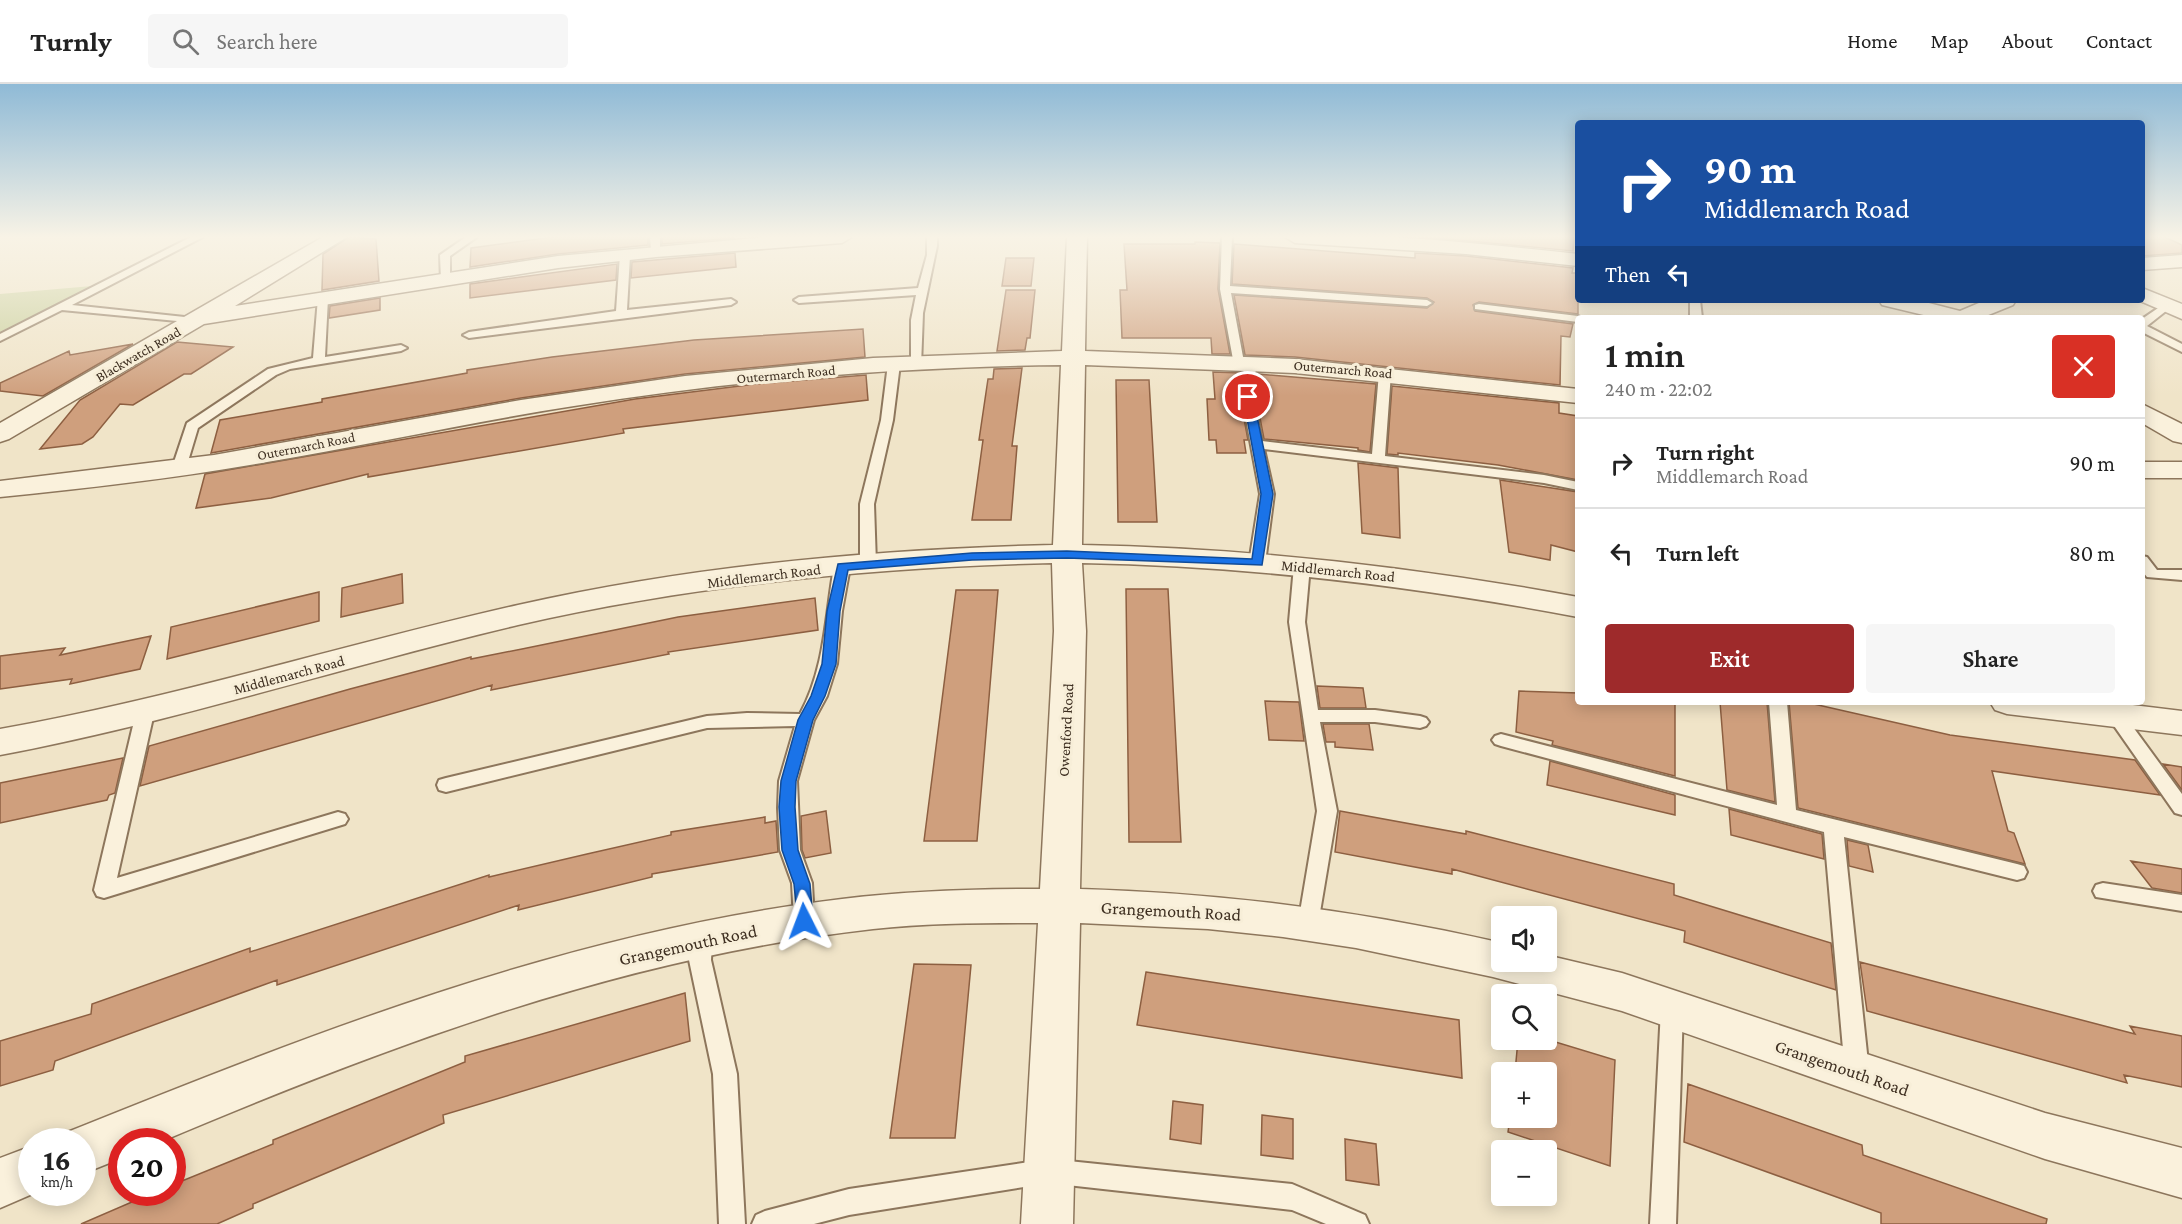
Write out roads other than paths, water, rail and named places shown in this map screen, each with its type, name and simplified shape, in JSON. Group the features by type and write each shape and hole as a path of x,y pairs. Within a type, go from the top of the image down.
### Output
{"street":[{"name":"Blackwatch Road","path":"0,434 246,290"},
{"path":"196,319 373,290"},
{"name":"Owenford Road","path":"1047,1224 1070,632 1067,554 1075,290"},
{"path":"2145,295 2175,308"},
{"path":"1902,303 1951,315"},
{"path":"1970,315 1998,303"},
{"name":"Outermarch Road","path":"0,489 179,468 276,452 456,417 625,390 905,364 1073,359 1244,362 1385,373 1575,396"},
{"path":"2145,414 2182,435"},
{"path":"2145,470 2182,470"},
{"name":"Middlemarch Road","path":"0,742 145,713 497,620 562,606 708,583 855,566 972,557 1067,554 1257,563 1379,574 1575,607"},
{"path":"2030,705 2182,723"},
{"name":"Grangemouth Road","path":"96,1144 341,1045 469,1001 621,958 804,921 909,909 1058,905 1259,916 1440,946 1491,958"},
{"name":"Grangemouth Road","path":"1545,972 1622,992 2045,1136 2182,1173"},
{"path":"0,1183 18,1176"}],"lane":[{"path":"0,338 93,290"},
{"path":"621,314 623,290"},
{"path":"1225,290 1244,362 1256,444 1267,494 1257,563"},
{"path":"1242,290 1427,303"},
{"path":"799,300 923,291 905,364 887,420 855,566 834,611 829,664 818,696 805,720 788,781 790,850 802,884 804,921"},
{"path":"319,361 323,298"},
{"path":"469,334 731,302"},
{"path":"60,307 196,319"},
{"path":"1479,307 1575,319"},
{"path":"2145,324 2175,308"},
{"path":"2145,328 2182,349"},
{"path":"179,468 192,426 272,372 288,366 401,348"},
{"path":"1378,459 1385,373"},
{"path":"1256,444 1575,486"},
{"path":"1302,567 1297,622 1326,811 1308,924"},
{"path":"2147,573 2182,575"},
{"path":"1778,705 1787,815"},
{"path":"145,713 104,890 338,819"},
{"path":"1310,716 1375,716 1420,722"},
{"path":"2116,716 2182,808"},
{"path":"446,785 707,722 747,719 805,720"},
{"path":"1501,740 1833,827 2017,872"},
{"path":"1833,827 1857,1073"},
{"path":"2103,891 2182,903"},
{"path":"701,942 700,960 725,1074 732,1224"},
{"path":"1663,1224 1672,1009"},
{"path":"765,1224 849,1203 1050,1171 1292,1197 1356,1224"}]}
